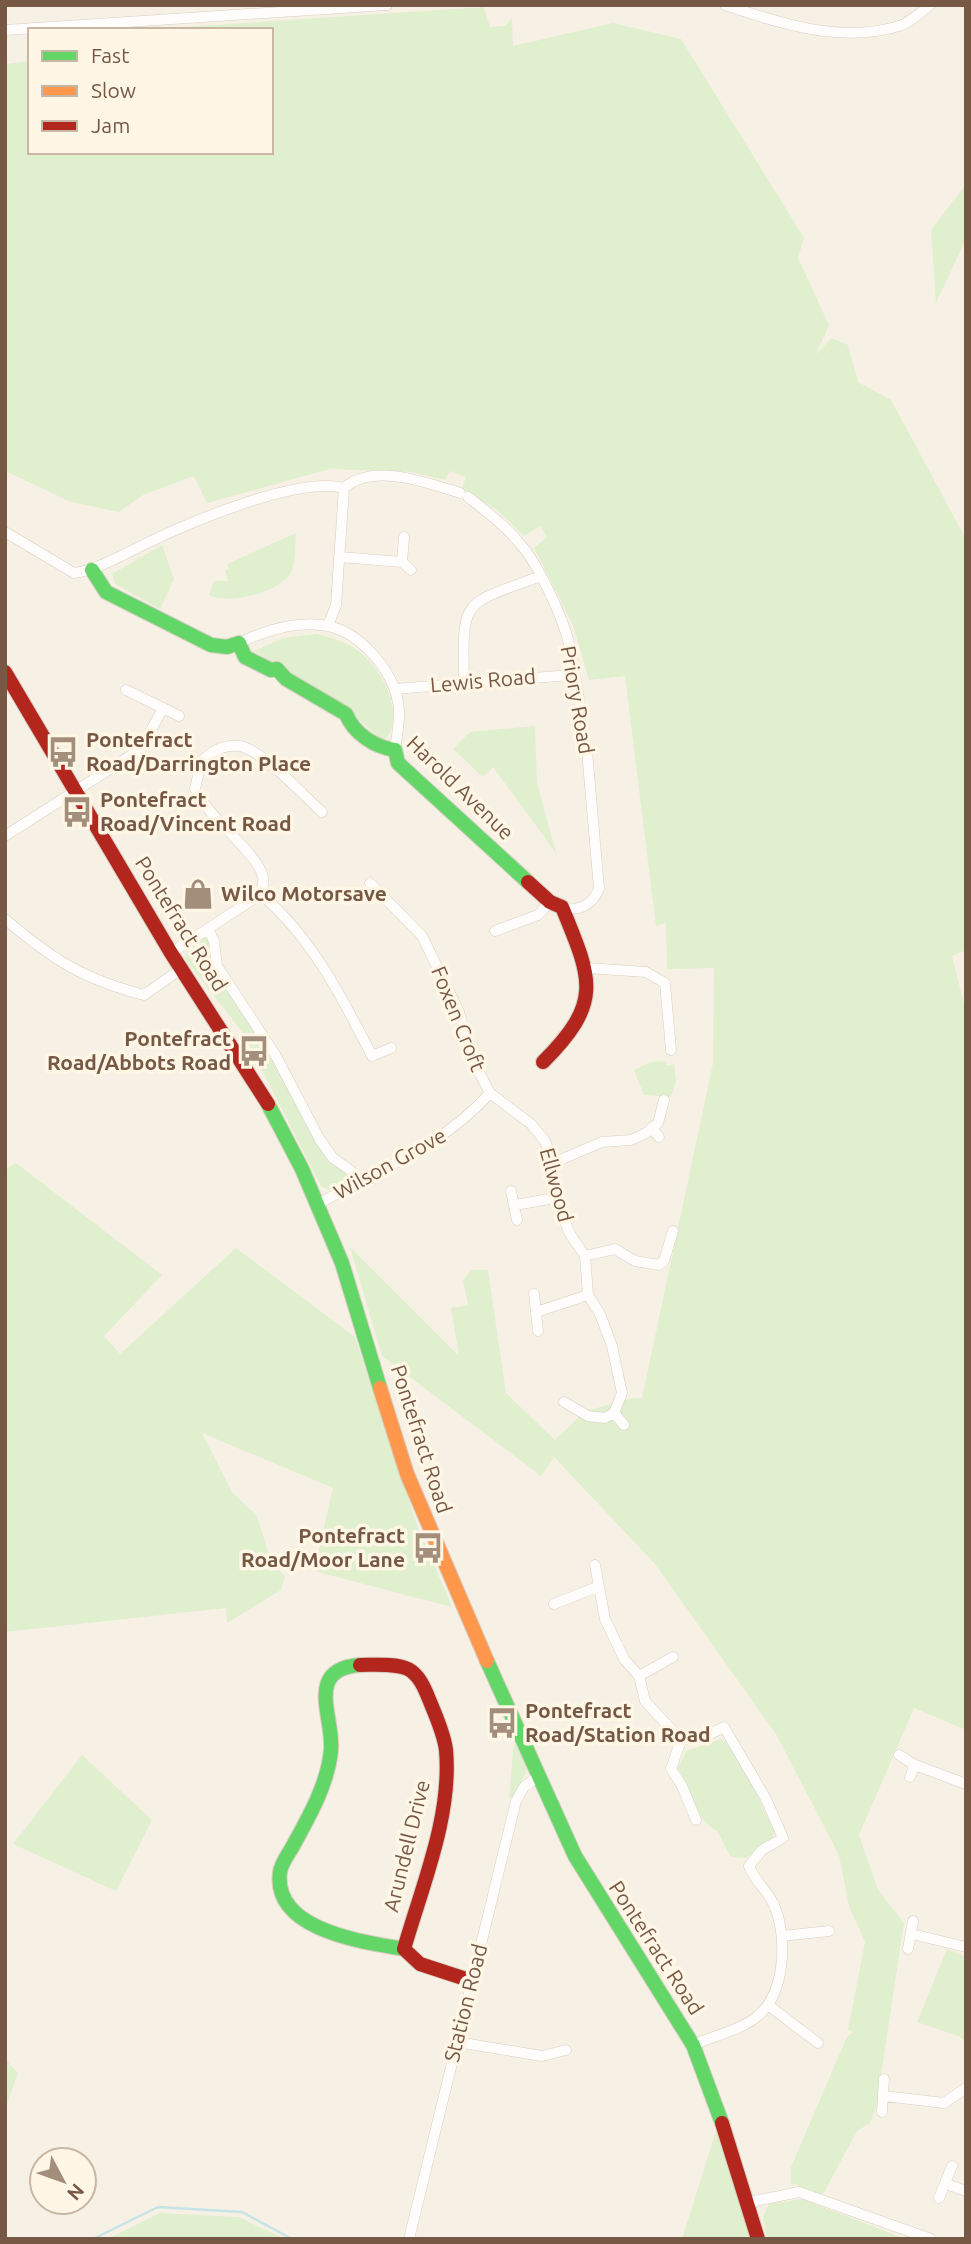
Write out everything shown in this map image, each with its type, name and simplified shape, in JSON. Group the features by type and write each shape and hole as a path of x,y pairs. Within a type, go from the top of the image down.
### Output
{"main road":[{"path":"92,570 106,592 152,616 211,645 227,647 239,643"},
{"name":"Harold Avenue","path":"239,643 245,657 271,670 277,669 286,678 342,711 376,747 395,750 398,763 556,905 587,968 591,986 585,1010 570,1037 543,1062"},
{"name":"Pontefract Road","path":"5,673 171,953 268,1104 318,1204 342,1263 415,1496 538,1776 587,1878 693,2045 726,2132 758,2239"},
{"name":"Arundell Drive","path":"404,1949 442,1807 446,1772 443,1734 420,1678 411,1670 402,1666 342,1667 333,1674 326,1689 326,1712 332,1747 327,1773 280,1872 280,1889 284,1902 296,1916 313,1927 404,1949 421,1964 472,1980"}],"street":[{"path":"36,28 387,5"},
{"path":"724,5 787,25 850,33 900,26 930,5"},
{"path":"5,30 28,28"},
{"name":"Priory Road","path":"92,570 145,544 231,508 311,486 329,484 344,488 353,480 383,476 425,482 464,495 501,523 523,547 541,576 573,658 571,675 576,680 587,751 599,889 587,905 574,911 556,905 538,915 495,931"},
{"path":"328,626 336,605 344,488"},
{"path":"5,532 74,573 92,570"},
{"path":"402,562 404,537"},
{"path":"339,557 402,562 411,570"},
{"path":"464,681 463,626 471,607 489,595 541,576"},
{"path":"239,643 277,628 328,626 370,652 395,689 399,719 395,750"},
{"name":"Lewis Road","path":"395,689 464,681 571,675"},
{"path":"126,690 179,716"},
{"path":"5,836 141,749 163,708"},
{"path":"171,953 261,894 264,879 257,863 207,810 195,789 201,762 220,748 240,746 263,761 322,812"},
{"name":"Foxen Croft","path":"370,883 422,936 459,1012 472,1059 490,1093"},
{"path":"261,894 282,912 331,977 372,1056 391,1048"},
{"path":"5,919 62,964 114,987 144,996 181,969"},
{"name":"Pontefract Road","path":"208,929 214,941 217,966 276,1056 320,1140 333,1158 350,1170 361,1183"},
{"path":"587,968 646,972 665,983 671,1050"},
{"name":"Ellwood","path":"490,1093 531,1124 545,1141 553,1163 555,1198 570,1234 585,1256 588,1295 600,1314 612,1346 622,1393 614,1413"},
{"name":"Wilson Grove","path":"318,1204 435,1142 463,1121 490,1093"},
{"path":"553,1163 602,1142 631,1140 658,1123 664,1100"},
{"path":"651,1128 659,1137"},
{"path":"511,1191 517,1220"},
{"path":"515,1205 555,1198"},
{"path":"585,1256 615,1249 635,1261 659,1265 664,1261 673,1230"},
{"path":"534,1294 538,1331"},
{"path":"536,1312 588,1295"},
{"path":"564,1402 588,1416 605,1418 614,1413 624,1425"},
{"path":"595,1565 605,1619 624,1659 639,1676 645,1701 681,1740"},
{"path":"555,1604 597,1587"},
{"path":"639,1676 673,1657"},
{"path":"681,1740 702,1738 724,1727 766,1799 783,1838 762,1850 749,1866 773,1903 782,1936 780,1971 768,2005 756,2018 693,2045"},
{"path":"681,1740 671,1769 682,1786 696,1820"},
{"path":"899,1755 915,1765 966,1784"},
{"path":"910,1777 915,1765"},
{"name":"Station Road","path":"409,2239 516,1801 524,1787 538,1776"},
{"path":"908,1949 913,1921"},
{"path":"782,1936 829,1931"},
{"path":"912,1934 966,1947"},
{"path":"768,2005 818,2043"},
{"path":"457,2042 542,2056 566,2050"},
{"path":"882,2112 884,2079"},
{"path":"884,2096 944,2103 966,2088"},
{"path":"939,2198 952,2166"},
{"path":"946,2184 966,2191"},
{"path":"755,2201 799,2192 931,2239"}],"green space":[{"path":"484,7 490,27 505,26 512,18 513,46 613,23 681,39 804,238 798,258 829,325 816,354 832,338 848,345 858,382 891,400 966,539 966,950 952,956 966,1012 966,1730 914,1708 859,1835 878,1890 904,1923 876,2108 870,2123 857,2131 822,2196 798,2190 799,2185 791,2184 791,2167 847,2037 853,2032 848,2030 865,1942 849,1906 839,1855 776,1734 655,1564 554,1457 541,1476 382,1356 350,1247 459,1356 451,1308 468,1305 463,1280 471,1270 488,1270 506,1393 555,1440 586,1410 642,1398 713,1063 714,968 667,969 666,923 656,926 625,676 589,680 573,625 534,548 547,537 540,526 524,536 497,510 462,488 466,477 450,471 445,480 412,472 330,469 207,503 194,476 143,495 119,512 71,502 5,471 5,64 28,61 28,154 273,154 273,28 168,28"},
{"path":"966,184 966,239 936,303 931,230"},
{"path":"296,533 293,568 276,586 241,598 218,598 209,595 214,581 228,581 225,570 229,569 227,564"},
{"path":"162,545 174,579 160,609 115,584 112,574"},
{"path":"316,634 351,646 361,653 384,682 393,707 393,719 391,731 384,741 341,705 254,651 283,638"},
{"path":"535,726 537,783 556,853 493,767 483,777 453,749 470,732"},
{"path":"205,937 209,939 217,971 275,1065 315,1138 348,1174 346,1184 328,1190 321,1186 243,1033 185,959 186,951"},
{"path":"666,1061 666,1066 674,1064 676,1081 671,1097 644,1095 634,1070 651,1062"},
{"path":"16,1163 162,1275 104,1336 120,1354 236,1248 355,1337 416,1522 452,1607 314,1571 333,1488 202,1433 232,1492 257,1516 272,1564 285,1576 281,1590 227,1623 226,1608 5,1632 5,1170"},
{"path":"721,1739 727,1742 755,1790 774,1832 772,1839 746,1858 731,1857 717,1831 709,1826 698,1812 678,1768 686,1751"},
{"path":"514,1743 528,1768 513,1798 509,1797"},
{"path":"82,1755 152,1820 116,1891 13,1844"},
{"path":"947,1949 966,1957 966,2042 958,2036 917,2022"},
{"path":"5,2059 18,2073 5,2110"},
{"path":"716,2131 751,2239 682,2239"},
{"path":"802,2199 906,2239 767,2239 763,2217 769,2204"},
{"path":"160,2213 239,2217 285,2239 107,2239"}],"waterway":[{"path":"93,2239 158,2207 242,2212 292,2239"}],"traffic: fast":[{"path":"92,570 106,592 211,645 227,647 239,643 245,657 271,670 277,669 286,679 346,714 354,728 366,738 395,750 398,763 528,882"},
{"path":"268,1104 302,1169 342,1263 380,1388"},
{"path":"487,1661 575,1856 693,2045 722,2123"},
{"path":"360,1665 343,1668 332,1675 327,1685 331,1737 329,1762 317,1798 281,1869 281,1892 291,1908 305,1920 324,1930 404,1949"}],"traffic: slow":[{"path":"380,1388 407,1474 487,1661"}],"traffic: jam":[{"path":"5,672 171,953 268,1104"},
{"path":"528,882 550,902 562,907 585,972 586,989 576,1023 543,1062"},
{"path":"360,1665 397,1666 413,1672 425,1689 444,1738 447,1775 440,1825 404,1949 420,1964 472,1981"},
{"path":"722,2123 758,2239"}],"place":[{"name":"Pontefract Road/Darrington Place","path":"63,752"},
{"name":"Pontefract Road/Vincent Road","path":"77,812"},
{"name":"Wilco Motorsave","path":"198,894"},
{"name":"Pontefract Road/Abbots Road","path":"254,1051"},
{"name":"Pontefract Road/Moor Lane","path":"428,1548"},
{"name":"Pontefract Road/Station Road","path":"502,1723"}]}
